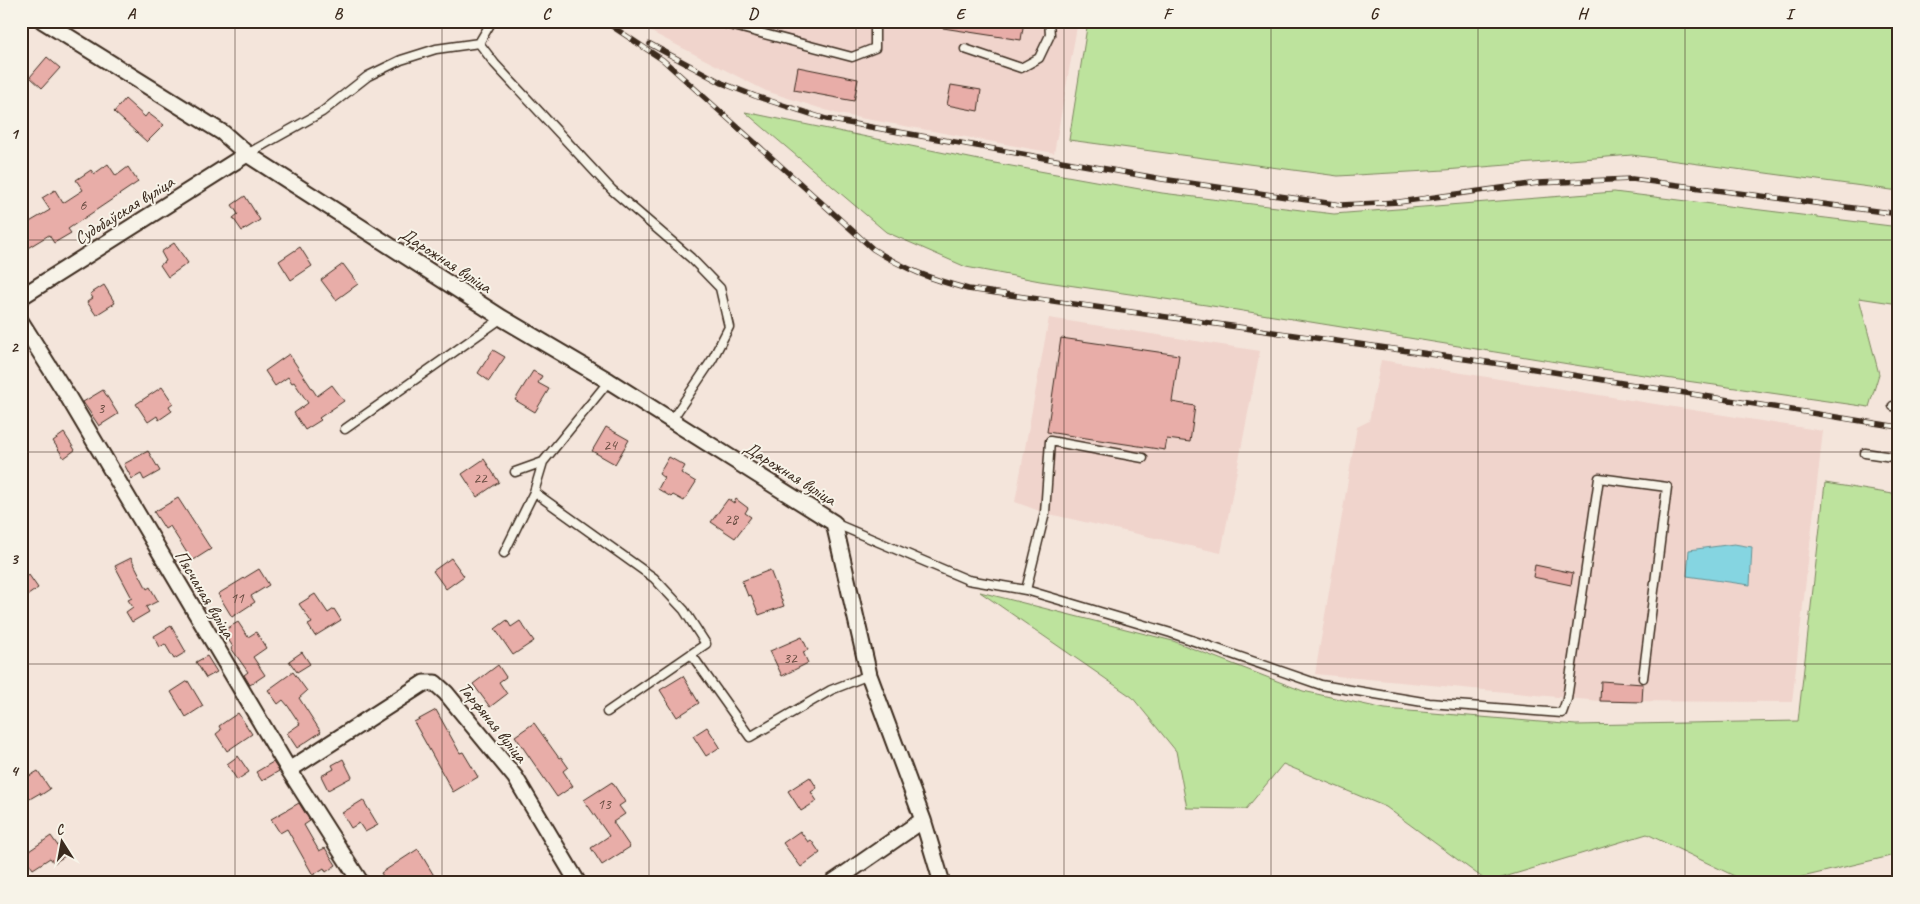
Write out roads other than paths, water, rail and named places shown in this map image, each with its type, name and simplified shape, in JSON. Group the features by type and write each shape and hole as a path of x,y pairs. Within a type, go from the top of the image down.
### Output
{"street":[{"name":"Дарожная вуліца","path":"43,21 223,133 247,154 502,318 609,381 834,523"},
{"name":"Судобаўская вуліца","path":"21,297 247,154"},
{"name":"Пясчаная вуліца","path":"21,322 67,395 289,770 361,883"},
{"path":"834,523 869,675 923,820 942,883"},
{"name":"Тарфяная вуліца","path":"289,770 424,683 435,682 515,777 578,883"},
{"path":"832,883 923,820"}],"lane":[{"path":"479,43 492,21"},
{"path":"716,21 852,56 875,48 875,21"},
{"path":"965,49 1021,68 1039,58 1050,35 1049,21"},
{"path":"247,154 322,112 368,76 401,60 436,49 479,43"},
{"path":"479,43 495,64 612,190 691,258 720,288 729,327 712,360 671,421"},
{"path":"345,429 502,318"},
{"path":"504,553 534,492 543,462 609,381"},
{"path":"1026,590 1045,513 1050,441 1143,458"},
{"path":"1865,453 1899,458"},
{"path":"516,472 543,462"},
{"path":"834,523 968,580 1026,590 1171,633 1321,685 1429,703 1562,713 1567,699 1599,478 1667,487 1643,678"},
{"path":"534,492 654,578 684,610 706,644 607,712"},
{"path":"691,654 750,737 831,690 869,675"}],"water":[{"path":"1734,544 1752,547 1750,585 1687,576 1689,550"}],"railway":[{"path":"604,21 663,60 873,249 908,268 942,281 968,289 1522,367 1899,427"},
{"path":"650,44 722,83 826,119 1162,179 1341,205 1399,202 1538,183 1632,179 1899,214"}]}
